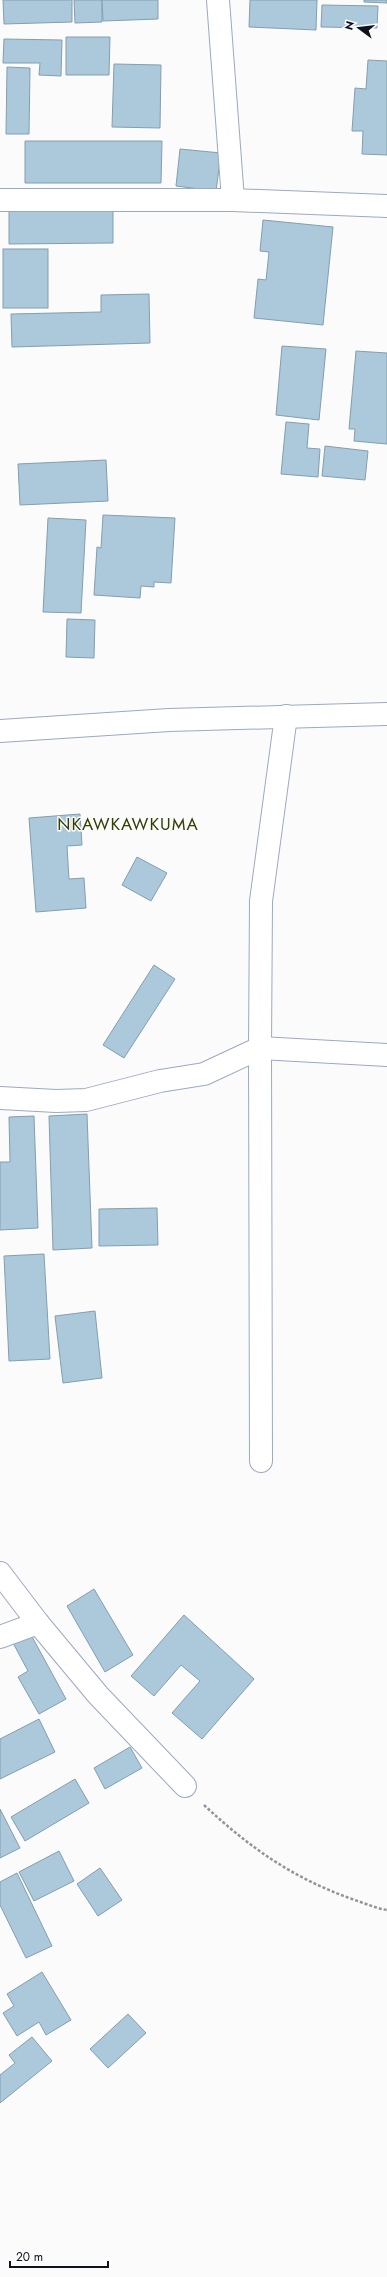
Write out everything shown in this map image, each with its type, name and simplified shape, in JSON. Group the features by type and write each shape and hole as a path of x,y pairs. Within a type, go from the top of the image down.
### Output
{"street":[{"path":"218,0 233,200"},
{"path":"0,200 233,200 387,206"},
{"path":"0,731 169,720 387,714"},
{"path":"262,1461 260,1048 261,900 286,716"},
{"path":"0,1098 56,1101 86,1100 160,1081 204,1074 260,1048 387,1054"},
{"path":"0,1573 38,1623 98,1695 185,1786"},
{"path":"0,1637 38,1623"}],"path":[{"path":"185,1786 231,1830 290,1872 328,1890 387,1910"}],"building":[{"path":"3,0 72,0 72,22 4,24"},
{"path":"74,0 102,0 102,22 75,23"},
{"path":"102,0 158,0 158,19 103,21"},
{"path":"250,0 317,0 316,30 249,27"},
{"path":"364,0 387,0 387,3 364,2"},
{"path":"322,5 378,6 377,28 321,27"},
{"path":"66,37 110,37 109,75 66,75"},
{"path":"4,39 62,40 61,76 39,75 40,63 3,63"},
{"path":"368,60 387,61 387,155 362,154 363,131 352,131 355,88 366,89"},
{"path":"114,64 161,65 160,128 112,127"},
{"path":"7,67 30,68 29,134 6,134"},
{"path":"25,141 162,141 161,183 25,183"},
{"path":"180,149 221,153 216,191 176,186"},
{"path":"113,208 113,243 9,244 9,209"},
{"path":"263,220 333,227 323,325 254,318 258,279 266,280 269,252 260,251"},
{"path":"3,249 48,249 48,308 3,308"},
{"path":"149,294 150,343 12,347 11,314 101,312 101,295"},
{"path":"282,346 326,349 319,420 276,415"},
{"path":"356,351 387,353 387,444 354,441 355,429 349,429"},
{"path":"286,422 309,424 307,448 320,449 318,477 281,474"},
{"path":"325,446 368,451 365,480 322,476"},
{"path":"106,460 108,501 20,505 18,464"},
{"path":"103,515 175,518 171,583 154,582 154,587 141,586 140,598 94,595 97,547 101,548"},
{"path":"48,518 86,520 81,613 43,612"},
{"path":"67,619 95,620 94,658 66,657"},
{"path":"80,814 82,845 67,846 69,879 84,878 86,908 36,912 29,818"},
{"path":"137,857 167,873 151,901 122,885"},
{"path":"154,965 175,979 124,1058 103,1045"},
{"path":"87,1114 92,1248 53,1250 49,1116"},
{"path":"34,1116 38,1228 0,1230 0,1162 10,1162 9,1117"},
{"path":"157,1208 158,1245 99,1246 99,1209"},
{"path":"44,1254 50,1359 9,1361 4,1256"},
{"path":"95,1311 102,1378 63,1383 55,1316"},
{"path":"94,1589 133,1655 105,1672 67,1606"},
{"path":"184,1615 254,1679 202,1739 172,1713 200,1681 181,1665 154,1696 131,1676"},
{"path":"30,1633 66,1699 39,1714 18,1677 28,1671 13,1643"},
{"path":"39,1719 55,1752 0,1779 0,1739"},
{"path":"130,1747 142,1768 105,1789 94,1768"},
{"path":"75,1779 89,1803 25,1841 11,1817"},
{"path":"0,1809 20,1848 0,1858"},
{"path":"59,1851 74,1881 34,1901 19,1872"},
{"path":"100,1868 122,1900 98,1916 77,1884"},
{"path":"17,1873 52,1946 26,1958 0,1905 0,1882"},
{"path":"42,1972 71,2020 46,2035 39,2022 17,2036 3,2013 14,2006 7,1994"},
{"path":"128,2014 146,2033 108,2068 90,2049"},
{"path":"32,2037 52,2061 0,2103 0,2075 15,2063 9,2055"}],"district":[{"name":"NKAWKAWKUMA","path":"128,824"}]}
